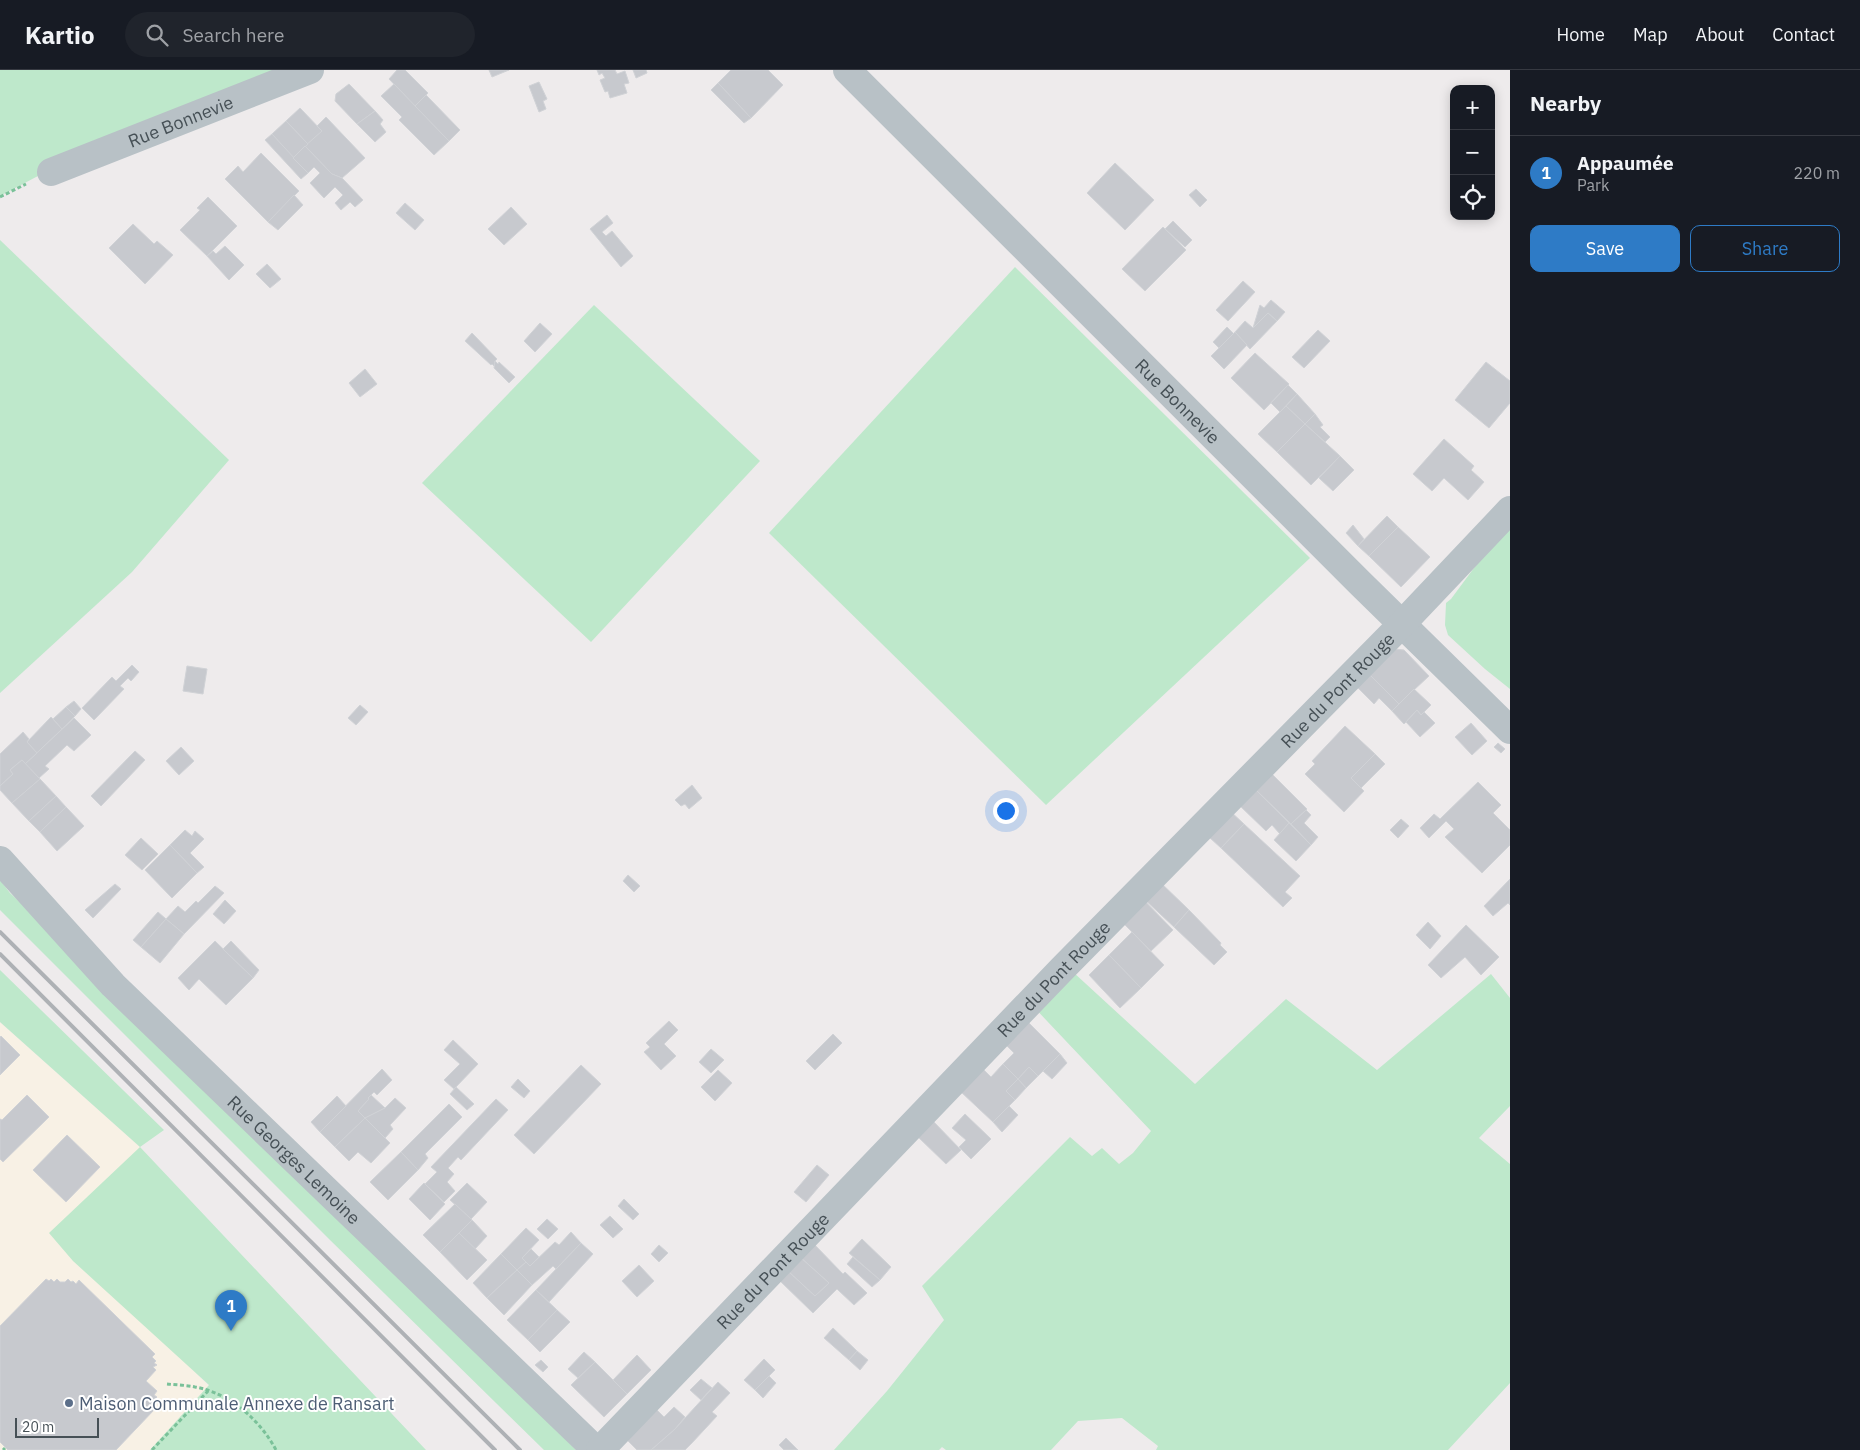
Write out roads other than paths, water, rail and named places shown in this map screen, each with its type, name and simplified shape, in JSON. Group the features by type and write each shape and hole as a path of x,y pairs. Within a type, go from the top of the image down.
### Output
{"street":[{"name":"Rue Bonnevie","path":"51,172 310,70"},
{"name":"Rue Bonnevie","path":"847,70 1401,625 1510,730"},
{"name":"Rue du Pont Rouge","path":"600,1450 1049,983 1401,625 1510,510"},
{"name":"Rue Georges Lemoine","path":"0,860 114,985 596,1450"}],"railway":[{"path":"0,932 520,1450"},
{"path":"0,954 495,1450"}],"place":[{"name":"Appaumée","path":"231,1331"},
{"name":"Maison Communale Annexe de Ransart","path":"69,1403"}]}
